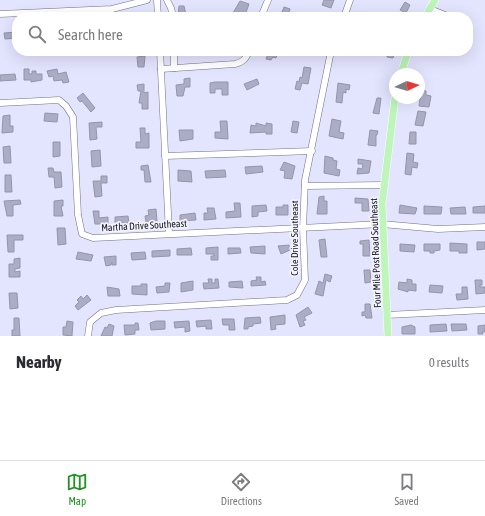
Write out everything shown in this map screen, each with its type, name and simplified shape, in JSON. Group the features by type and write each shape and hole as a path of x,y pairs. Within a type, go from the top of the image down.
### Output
{"main road":[{"path":"428,12 435,0"},
{"path":"403,68 406,56"},
{"name":"Four Mile Post Road Southeast","path":"388,336 382,224 384,185 395,104"}],"street":[{"path":"45,12 112,9 147,0"},
{"path":"157,0 158,12"},
{"path":"167,0 172,12"},
{"path":"263,12 268,0"},
{"path":"346,12 350,0"},
{"path":"430,9 438,12"},
{"path":"0,14 12,13"},
{"path":"160,56 169,233"},
{"path":"174,56 174,68"},
{"path":"161,69 236,64 242,62 248,56"},
{"name":"Cole Drive Southeast","path":"88,336 90,322 101,313 162,307 287,300 297,295 305,280 303,228 305,186 321,93 330,56"},
{"name":"Martha Drive Southeast","path":"0,103 59,100 66,106 73,117 78,215 82,234 93,238 169,233 382,224 438,229 485,228"},
{"path":"165,156 312,151"},
{"path":"305,186 384,185"},
{"path":"387,315 485,310"}],"building":[{"path":"324,0 334,0 331,8 322,5"},
{"path":"240,1 249,4 246,12 234,12"},
{"path":"405,2 410,5 406,12 400,10"},
{"path":"179,6 184,6 185,12 178,12"},
{"path":"284,7 290,9 289,12 282,12"},
{"path":"12,32 12,38 5,39 4,33"},
{"path":"145,56 144,67 138,67 137,57"},
{"path":"267,56 277,56 276,58 273,57 271,60 266,59"},
{"path":"304,67 311,68 308,84 302,83 300,90 295,89 297,81 299,82 300,77 302,78"},
{"path":"24,69 29,69 29,74 32,74 32,71 36,71 36,74 42,74 42,80 31,82 31,80 24,80"},
{"path":"57,69 58,74 66,72 69,82 63,83 62,80 54,81 53,76 49,77 47,71"},
{"path":"15,74 16,80 0,81 0,75"},
{"path":"190,78 190,87 185,87 183,96 177,96 176,85 184,84 184,79"},
{"path":"257,79 259,84 247,90 244,84"},
{"path":"228,82 228,95 222,95 222,89 215,89 215,93 210,93 210,83"},
{"path":"338,83 350,85 349,90 346,89 346,93 343,92 342,103 336,102"},
{"path":"144,84 144,93 148,92 148,109 142,109 142,103 139,103 141,91 138,91 137,85"},
{"path":"426,91 426,95 431,96 429,107 419,106 419,104 425,104"},
{"path":"83,93 95,108 91,112 82,101 80,102 77,98"},
{"path":"377,98 381,98 379,114 373,113"},
{"path":"418,111 426,112 423,126 415,125"},
{"path":"45,113 58,114 57,122 44,121"},
{"path":"10,115 10,126 13,126 13,132 2,133 3,116"},
{"path":"332,119 341,121 339,132 344,133 343,139 329,136"},
{"path":"220,121 227,121 228,139 215,138 215,132 221,132"},
{"path":"293,121 299,122 297,133 291,132"},
{"path":"102,122 102,127 96,127 97,139 90,140 89,123"},
{"path":"256,123 266,126 266,123 272,124 272,134 266,134 266,132 250,133 251,125 256,126"},
{"path":"140,128 145,128 145,134 149,133 149,148 136,148 136,142 141,142"},
{"path":"179,130 193,130 193,139 180,141"},
{"path":"370,130 378,131 376,135 376,146 368,145"},
{"path":"410,132 416,132 416,144 409,144"},
{"path":"53,142 60,142 60,156 53,157"},
{"path":"10,146 11,163 4,163 3,147"},
{"path":"100,150 101,166 92,167 91,151"},
{"path":"407,153 414,154 413,162 418,163 417,168 412,167 411,175 405,174"},
{"path":"325,156 333,158 333,160 337,161 336,169 340,170 339,176 324,173"},
{"path":"358,159 371,161 369,173 357,174 358,168 362,169 363,164 358,164"},
{"path":"284,162 295,166 292,179 284,178 285,171 280,170"},
{"path":"148,165 151,182 145,182 144,170 141,170 141,166"},
{"path":"262,166 263,172 246,174 245,167"},
{"path":"48,168 53,168 54,172 61,172 62,187 55,188 54,177 49,177"},
{"path":"178,170 191,171 192,182 178,181"},
{"path":"225,170 226,177 206,178 205,171"},
{"path":"5,175 11,175 12,192 5,192"},
{"path":"101,176 107,176 107,183 101,183 102,196 95,197 93,181 101,181"},
{"path":"324,196 324,201 327,201 327,214 317,214 319,197"},
{"path":"355,198 368,199 369,211 362,211 362,203 355,203"},
{"path":"20,200 21,204 13,205 13,216 7,216 4,201"},
{"path":"63,200 63,206 61,206 63,216 54,216 54,201"},
{"path":"234,203 240,203 241,217 226,218 226,212 235,211"},
{"path":"266,205 267,211 258,212 258,216 252,217 252,206"},
{"path":"283,205 288,205 288,215 276,215 276,207 283,207"},
{"path":"400,205 417,208 415,214 399,213"},
{"path":"424,206 442,207 441,214 424,214"},
{"path":"485,206 485,213 473,213 473,207"},
{"path":"465,207 466,214 451,214 450,208"},
{"path":"207,208 214,208 216,219 204,220 204,213 208,213"},
{"path":"156,209 157,221 146,222 145,216 149,215 148,210"},
{"path":"93,211 99,211 99,218 108,217 108,224 95,224"},
{"path":"195,213 196,220 180,221 180,215"},
{"path":"128,216 129,223 115,223 115,217"},
{"path":"57,228 65,228 66,244 58,245"},
{"path":"7,235 23,235 23,240 14,240 14,252 8,252"},
{"path":"325,239 327,257 321,257 319,240"},
{"path":"369,240 370,256 363,256 363,244 360,244 360,241"},
{"path":"477,242 485,242 485,249 477,250"},
{"path":"450,243 467,244 467,253 450,251"},
{"path":"400,244 415,245 414,252 400,251"},
{"path":"424,244 440,244 440,250 434,251 434,253 424,251"},
{"path":"289,245 290,250 281,254 278,246"},
{"path":"265,246 265,254 251,253 250,247"},
{"path":"218,247 218,260 211,260 211,256 214,256 214,254 206,254 206,248"},
{"path":"191,248 192,255 177,255 177,249"},
{"path":"228,248 240,248 241,253 228,254"},
{"path":"170,250 170,256 152,257 152,251"},
{"path":"78,252 93,255 91,261 76,259"},
{"path":"145,252 146,259 132,260 131,253"},
{"path":"116,256 116,265 112,265 112,262 111,265 106,266 104,257"},
{"path":"20,258 20,268 15,269 15,272 20,271 20,277 9,277 9,264 14,264 14,259"},
{"path":"364,270 370,270 371,282 365,283"},
{"path":"325,274 332,276 330,282 326,280 323,296 315,294 319,281 323,283"},
{"path":"256,277 261,277 261,282 265,281 266,285 251,286 251,281 257,280"},
{"path":"208,279 212,279 212,283 215,283 215,279 218,279 219,288 204,289 203,283 209,283"},
{"path":"407,279 412,280 412,284 416,284 416,291 408,290 408,292 398,289 399,282 407,283"},
{"path":"475,280 482,280 482,285 480,285 480,287 485,287 485,293 476,294"},
{"path":"193,281 193,290 181,292 181,283"},
{"path":"242,281 243,288 229,287 229,282"},
{"path":"165,283 170,283 169,292 157,293 156,287 165,286"},
{"path":"141,284 147,284 147,295 132,294 132,286 141,286"},
{"path":"430,285 443,286 442,293 429,292"},
{"path":"107,287 119,289 120,296 108,296"},
{"path":"462,287 467,287 468,299 457,300 456,294 462,294"},
{"path":"9,293 17,293 18,308 10,309"},
{"path":"87,295 91,300 78,310 75,306 79,302 77,300 81,296 83,299"},
{"path":"365,304 370,304 372,318 366,318 365,315 362,316 362,312 365,312"},
{"path":"308,307 312,313 304,317 306,320 303,321 305,325 300,327 296,315"},
{"path":"285,315 285,324 275,325 276,329 271,330 270,317"},
{"path":"260,317 261,323 253,324 253,326 248,327 248,329 244,329 245,318"},
{"path":"14,318 19,318 20,336 12,336 12,330 14,330"},
{"path":"222,319 234,319 235,330 229,330 229,325 223,325"},
{"path":"211,320 212,329 206,329 206,326 197,327 196,321"},
{"path":"67,321 73,322 72,336 63,335 63,327 66,327"},
{"path":"165,321 165,329 151,330 150,323"},
{"path":"189,321 190,331 185,332 185,327 175,328 174,322"},
{"path":"135,323 138,323 139,330 135,330 135,334 125,335 124,325 135,325"},
{"path":"109,324 114,326 112,336 101,336 105,327 107,328"},
{"path":"446,324 447,331 430,332 430,325"},
{"path":"451,324 466,324 467,330 452,331"},
{"path":"411,325 415,327 415,334 402,334 402,327"},
{"path":"485,325 485,332 482,332 483,334 478,334 478,326"}]}
